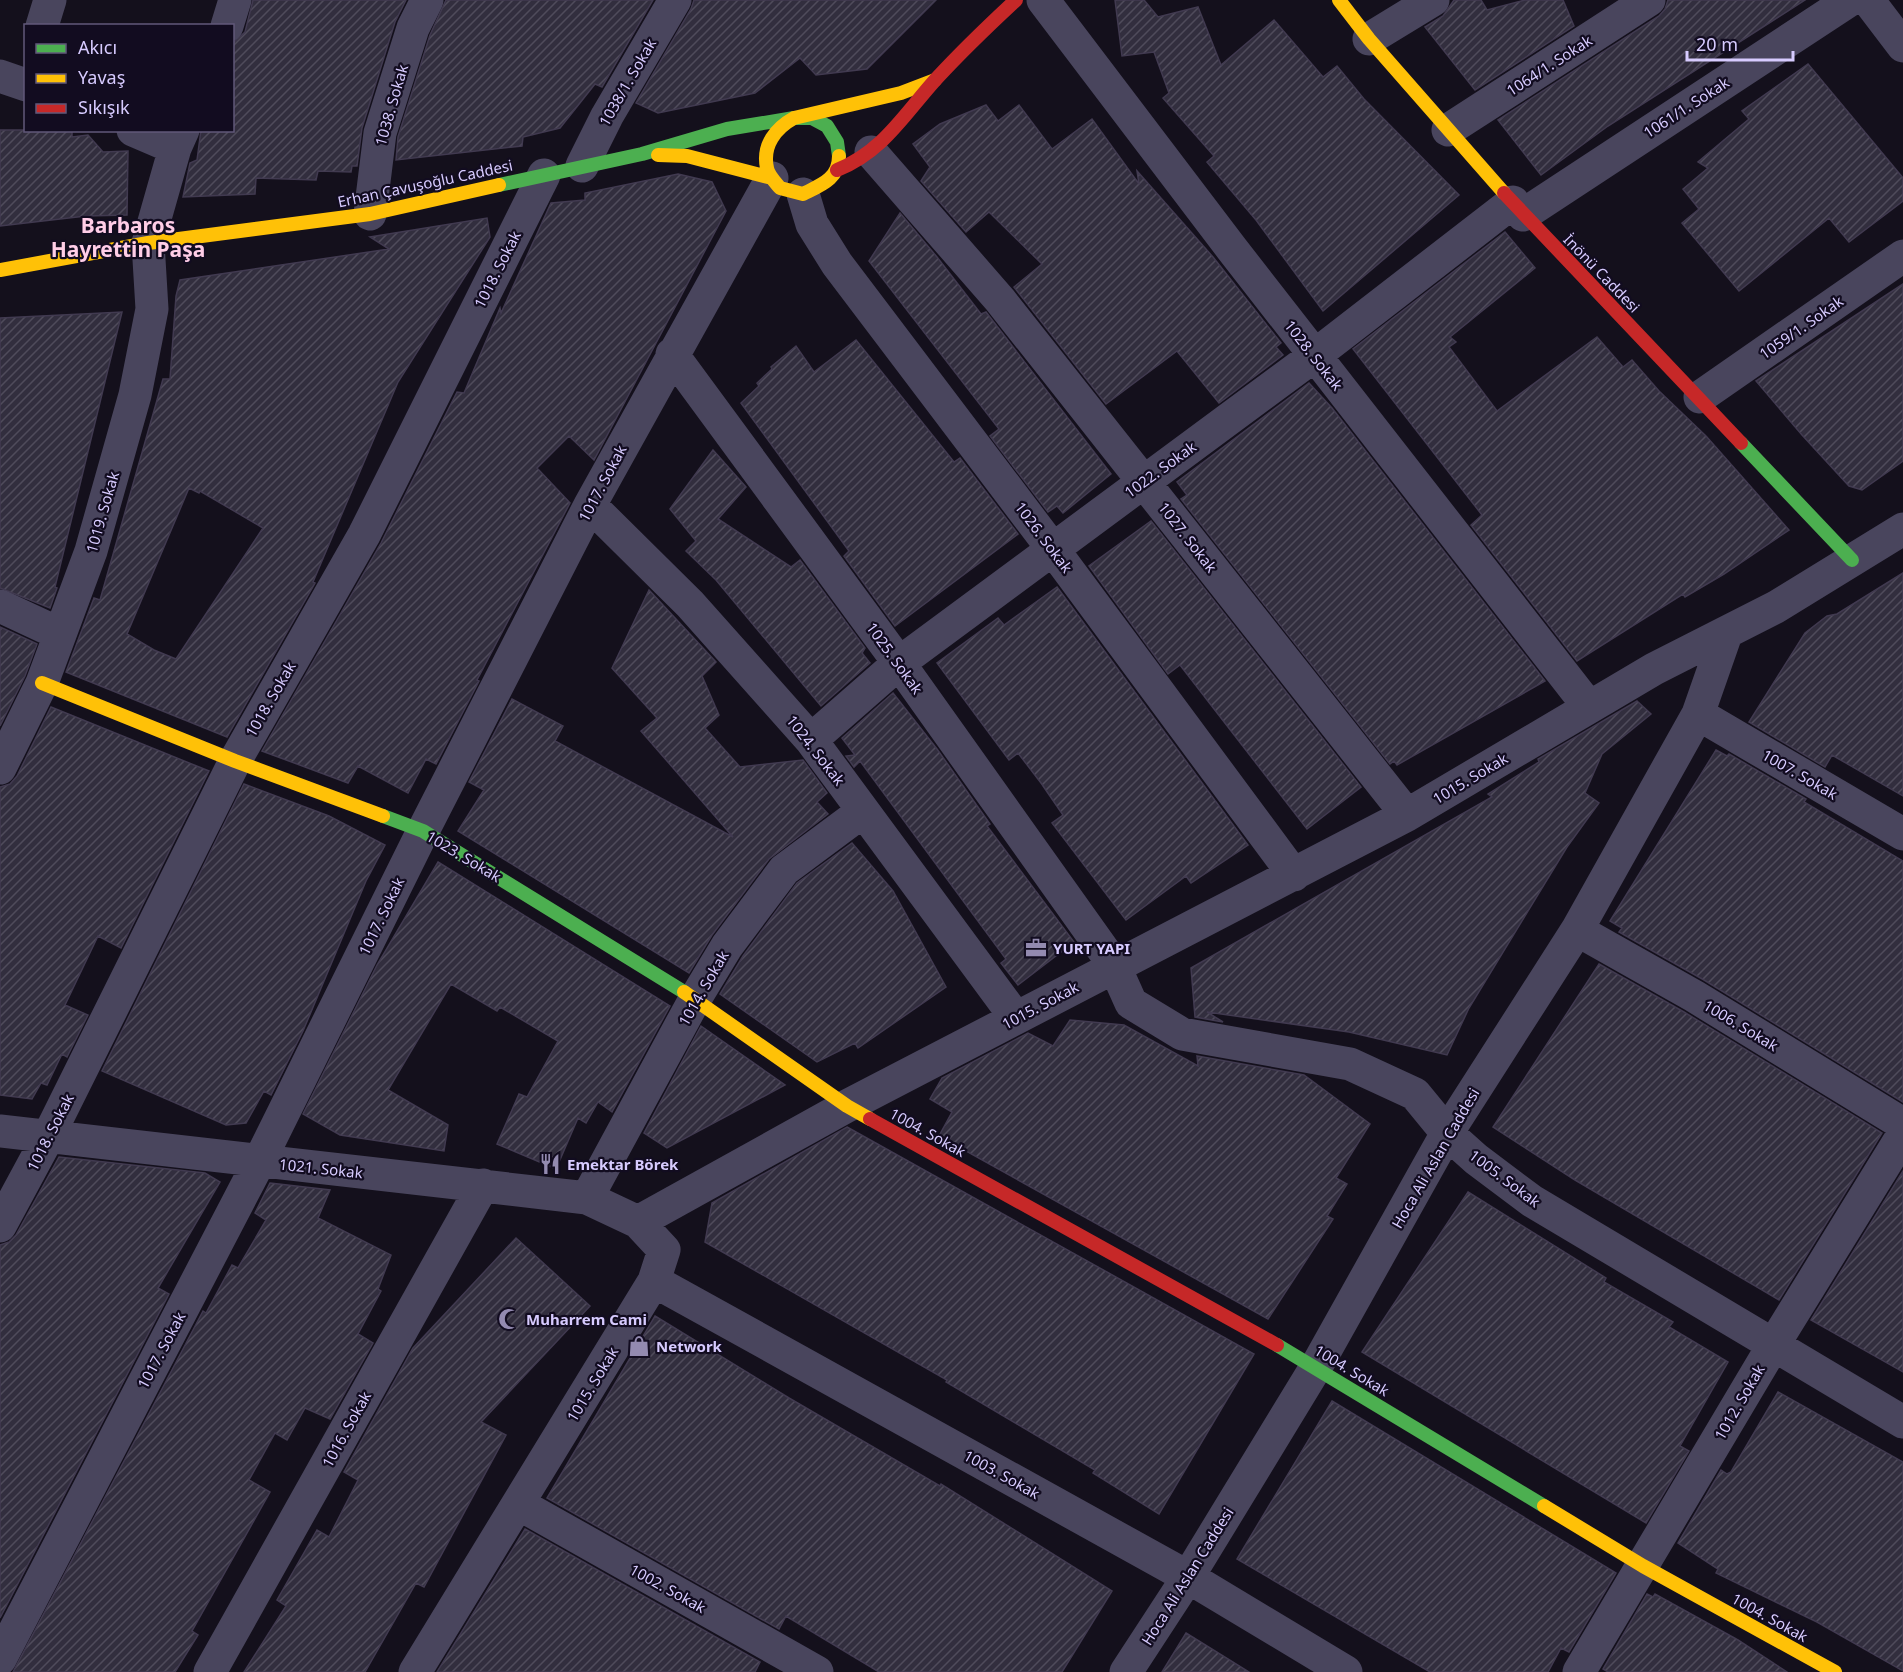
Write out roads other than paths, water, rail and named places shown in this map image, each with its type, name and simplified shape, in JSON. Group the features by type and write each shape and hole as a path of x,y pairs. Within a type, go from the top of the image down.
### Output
{"street":[{"path":"43,24 50,0"},
{"path":"228,24 235,0"},
{"name":"1038. Sokak","path":"370,214 380,133 413,28 427,0"},
{"name":"1038/1. Sokak","path":"582,166 607,116 675,0"},
{"path":"837,170 855,165 871,152 907,115 935,80 1016,0"},
{"name":"1028. Sokak","path":"1043,0 1314,356 1589,707"},
{"name":"İnönü Caddesi","path":"1340,0 1369,39 1518,209 1700,397 1852,560"},
{"path":"1369,39 1433,0"},
{"name":"1064/1. Sokak","path":"1448,130 1649,0"},
{"path":"1868,0 1903,46"},
{"name":"1061/1. Sokak","path":"1518,209 1828,6"},
{"path":"642,154 727,129 794,118 901,93 935,80"},
{"path":"794,118 812,118 827,126 837,142 839,159 837,170 829,181 803,194 780,188 767,169 769,141 780,126 794,118"},
{"path":"143,132 179,139"},
{"name":"1019. Sokak","path":"0,768 42,682 91,551 135,395 152,309 148,243 179,139"},
{"name":"1027. Sokak","path":"871,152 1000,300 1407,815"},
{"path":"642,154 687,156 772,178"},
{"name":"Erhan Çavuşoğlu Caddesi","path":"0,270 148,243 370,214 642,154"},
{"name":"1018. Sokak","path":"0,1226 48,1137 235,761 363,535 544,175"},
{"name":"1017. Sokak","path":"0,1659 259,1162 423,831 590,505 772,178"},
{"name":"1026. Sokak","path":"803,194 812,224 837,264 1052,548 1293,875"},
{"name":"1022. Sokak","path":"811,740 899,663 1052,548 1518,209"},
{"name":"1059/1. Sokak","path":"1700,397 1903,256"},
{"name":"1025. Sokak","path":"672,354 899,663 1114,965"},
{"name":"1024. Sokak","path":"590,505 690,604 811,740 1016,1018"},
{"name":"1015. Sokak","path":"415,1672 654,1281 664,1250 638,1222 847,1106 1114,965 1407,815 1654,669 1726,634 1852,560 1898,540"},
{"path":"0,606 60,634"},
{"name":"Hoca Ali Aslan Caddesi","path":"1126,1672 1188,1577 1316,1366 1447,1133 1577,930 1698,714 1726,634"},
{"name":"1023. Sokak","path":"42,682 235,761 423,831 695,999 847,1106"},
{"name":"1007. Sokak","path":"1698,714 1903,834"},
{"name":"1014. Sokak","path":"587,1198 695,999 727,946 784,870 862,812"},
{"name":"1006. Sokak","path":"1577,930 1694,996 1903,1124"},
{"name":"1005. Sokak","path":"1114,965 1131,1003 1182,1034 1350,1064 1415,1094 1447,1133 1476,1159 1533,1201 1903,1422"},
{"name":"1004. Sokak","path":"847,1106 1316,1366 1643,1566 1835,1672"},
{"name":"1021. Sokak","path":"0,1131 587,1198 638,1222"},
{"name":"1012. Sokak","path":"1579,1672 1774,1344 1903,1135"},
{"name":"1016. Sokak","path":"210,1672 483,1185"},
{"name":"1003. Sokak","path":"654,1281 1188,1577 1347,1672"},
{"name":"1002. Sokak","path":"519,1504 817,1672"}],"place":[{"name":"YURT YAPI","path":"1036,948"},
{"name":"Emektar Börek","path":"550,1164"},
{"name":"Muharrem Cami","path":"509,1319"},
{"name":"Network","path":"639,1346"}],"district":[{"name":"Barbaros Hayrettin Paşa","path":"128,237"}]}
